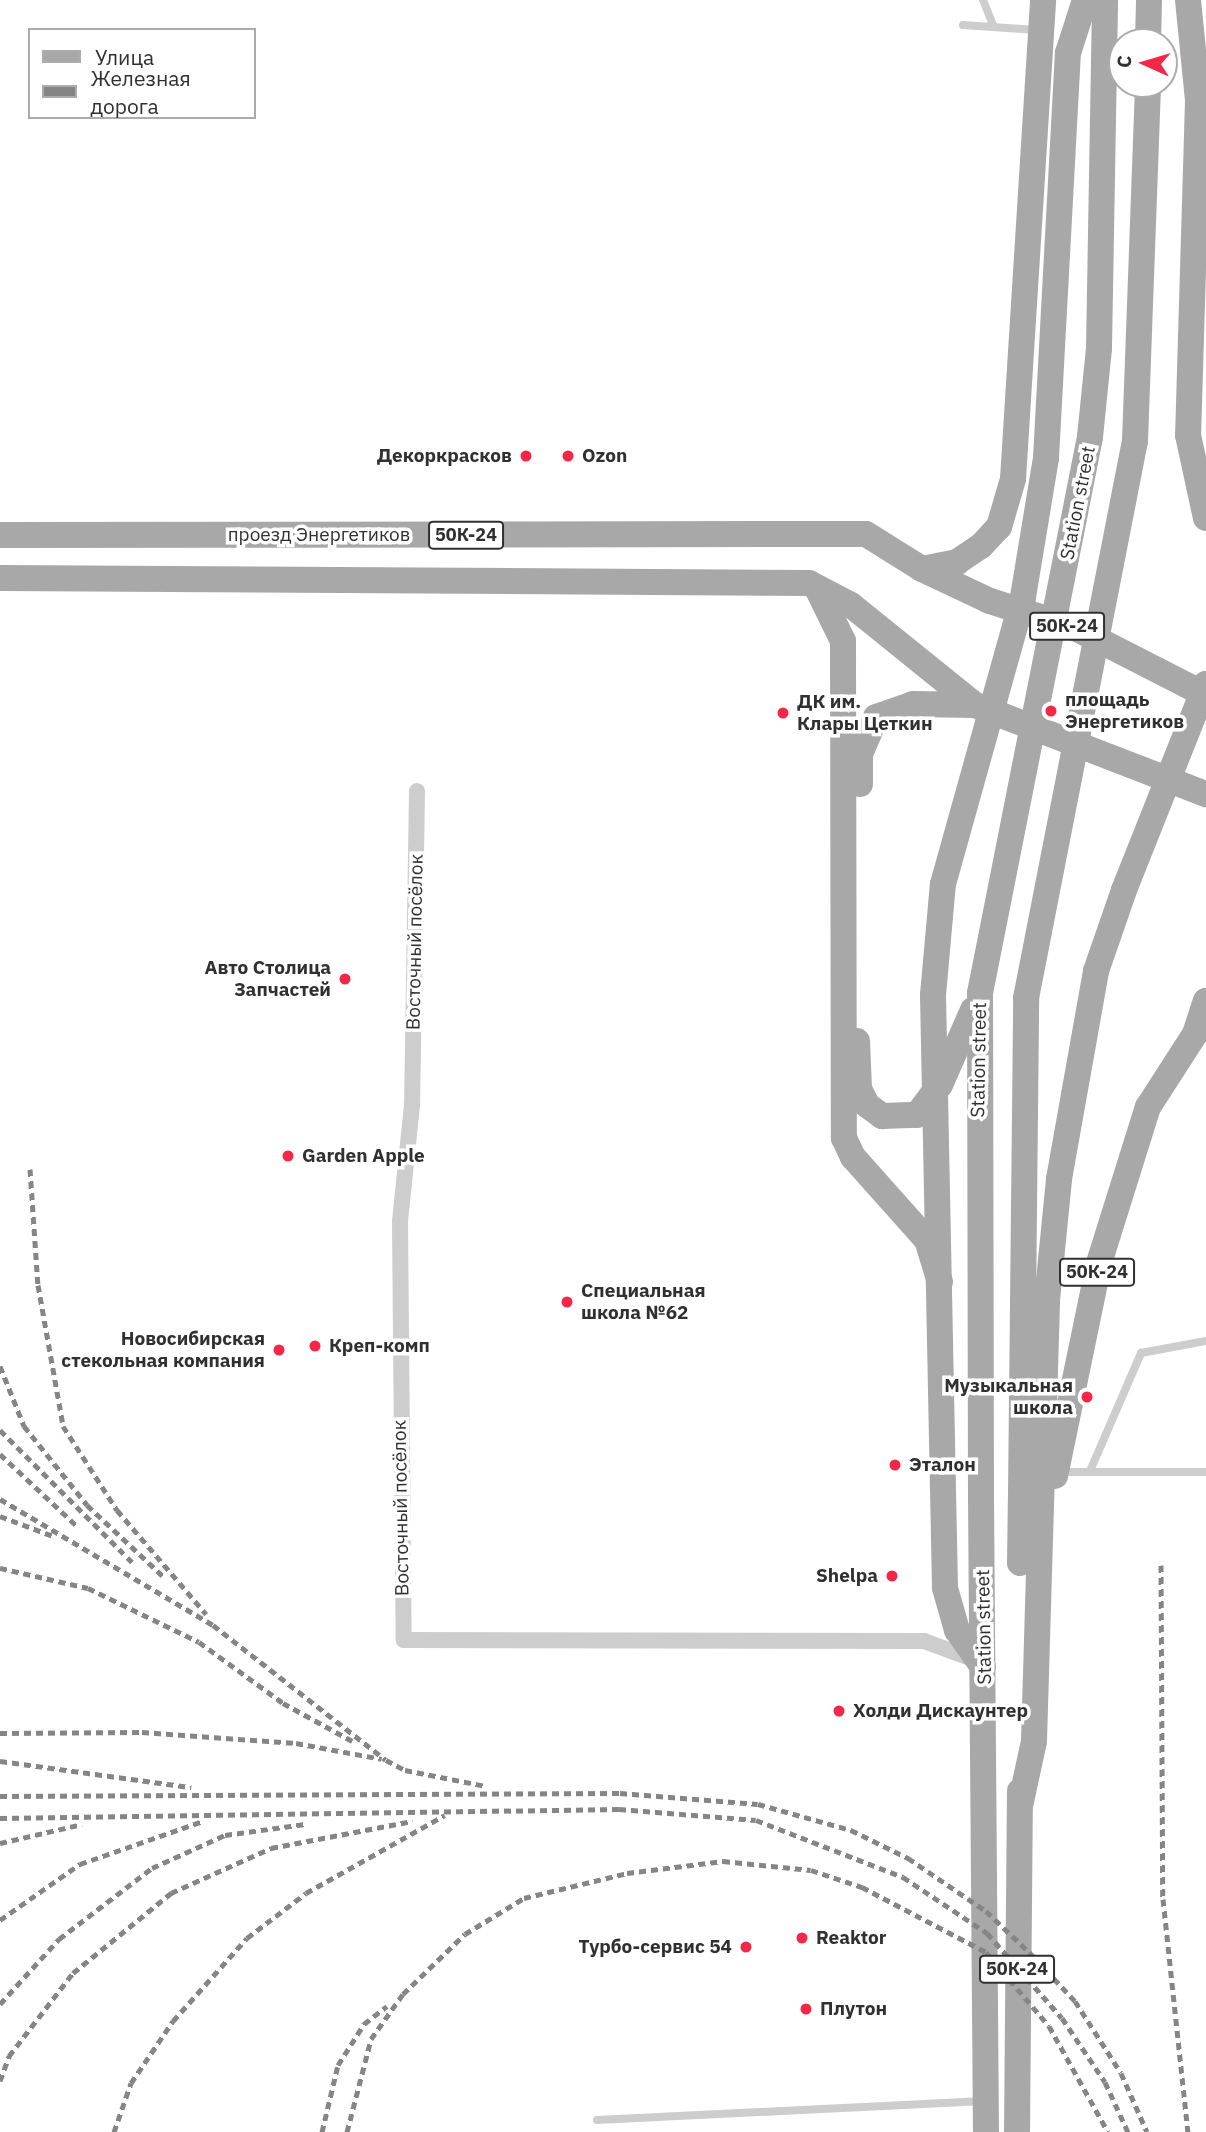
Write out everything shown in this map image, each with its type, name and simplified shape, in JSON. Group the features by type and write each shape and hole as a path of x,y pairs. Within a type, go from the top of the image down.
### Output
{"main road":[{"path":"984,1667 957,1630 945,1588 933,995 943,884 1023,597 1042,486 1068,53 1085,0"},
{"name":"Station street","path":"986,2132 987,1807 981,1498 980,993 1092,426 1105,0"},
{"path":"1148,28 1149,0"},
{"path":"1188,0 1198,101 1188,435 1206,518"},
{"path":"922,569 957,562 981,546 999,527 1013,479 1041,9"},
{"name":"Station street","path":"1020,1806 1026,998 1135,441 1147,98"},
{"name":"проезд Энергетиков","path":"0,535 866,534 922,569"},
{"name":"50К-24","path":"922,569 990,601 1075,628 1206,695"},
{"name":"50К-24","path":"0,578 668,578 815,585"},
{"path":"815,585 837,618 842,641 844,1138 853,1157 927,1240 940,1282"},
{"path":"815,585 866,619 975,705 1206,794"},
{"path":"1038,1560 1046,1300 1059,1179 1096,971 1124,890 1206,684"},
{"path":"975,705 891,708 866,731 860,754 857,1041 859,1089 867,1105 882,1116 917,1115 940,1086 980,993"},
{"name":"50К-24","path":"1017,2132 1020,1806 1034,1741 1038,1560 1099,1263 1148,1107 1195,1034 1206,1001"},
{"path":"987,1807 1020,1806"}],"street":[{"name":"Восточный посёлок","path":"417,791 412,1105 400,1222 404,1640 924,1641 963,1652 984,1667"}],"lane":[{"path":"983,0 994,27"},
{"path":"963,25 994,27 1041,9"},
{"path":"1090,1471 1141,1353 1206,1341"},
{"path":"1056,1472 1206,1472"},
{"path":"597,2120 987,2100"}],"railway":[{"path":"30,1169 38,1285 63,1426 117,1510 206,1614"},
{"path":"0,1366 24,1426 87,1505 163,1576"},
{"path":"0,1430 133,1563"},
{"path":"0,1454 77,1526"},
{"path":"0,1499 213,1625 386,1760 405,1770 486,1786"},
{"path":"0,1516 53,1536"},
{"path":"1161,1565 1163,1899 1188,2132"},
{"path":"0,1568 88,1588 199,1642 283,1703 352,1741"},
{"path":"0,1733 142,1732 296,1743 382,1759"},
{"path":"0,1761 191,1787"},
{"path":"0,1796 620,1793 758,1804 851,1830 908,1858 986,1911 1029,1952 1075,2001 1121,2073 1147,2132"},
{"path":"0,1818 619,1809 756,1820 903,1877 987,1933 1062,2018 1105,2082 1128,2132"},
{"path":"114,2132 131,2083 173,2021 247,1938 306,1893 445,1815"},
{"path":"0,1920 80,1864 203,1821"},
{"path":"0,2081 9,2056 73,1973 171,1893 271,1848 412,1821"},
{"path":"0,1843 82,1824"},
{"path":"0,2004 59,1939 152,1868 225,1835 305,1824"},
{"path":"347,2132 371,2039 403,1994 465,1934 524,1898 627,1873 723,1861 811,1870 862,1887 986,1952 1049,2026 1108,2132"},
{"path":"322,2132 338,2065 364,2024 387,2006"}],"place":[{"name":"Декоркрасков","path":"526,456"},
{"name":"Ozon","path":"568,456"},
{"name":"площадь Энергетиков","path":"1051,711"},
{"name":"ДК им. Клары Цеткин","path":"783,713"},
{"name":"Авто Столица Запчастей","path":"345,979"},
{"name":"Garden Apple","path":"288,1156"},
{"name":"Специальная школа №62","path":"567,1302"},
{"name":"Креп-комп","path":"315,1346"},
{"name":"Новосибирская стекольная компания","path":"279,1350"},
{"name":"Музыкальная школа","path":"1087,1397"},
{"name":"Эталон","path":"895,1465"},
{"name":"Shelpa","path":"892,1576"},
{"name":"Холди Дискаунтер","path":"839,1711"},
{"name":"Reaktor","path":"802,1938"},
{"name":"Турбо-сервис 54","path":"746,1947"},
{"name":"Плутон","path":"806,2009"}]}
